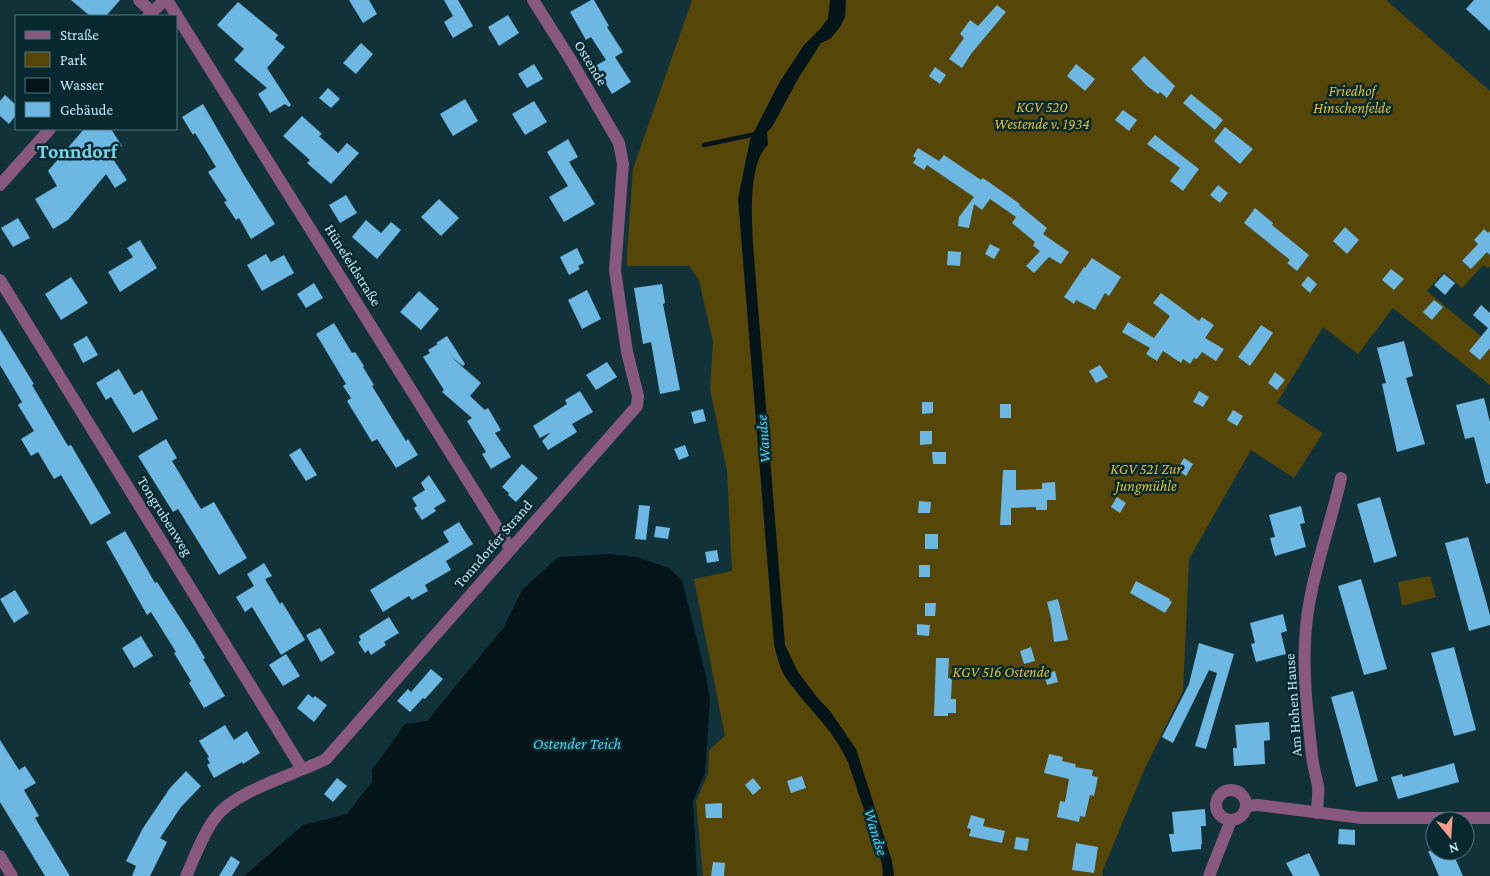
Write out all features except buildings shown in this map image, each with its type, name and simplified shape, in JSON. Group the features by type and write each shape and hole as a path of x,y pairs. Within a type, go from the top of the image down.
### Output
{"street":[{"path":"139,0 150,14 166,0"},
{"name":"Hünefeldstraße","path":"166,0 175,15"},
{"name":"Ostende","path":"533,0 569,57 619,144"},
{"name":"Hünefeldstraße","path":"178,19 510,548"},
{"path":"0,185 49,130"},
{"name":"Tonndorfer Strand","path":"186,876 203,837 216,816 233,802 255,790 326,759 637,406 638,396 627,352 615,270 623,164 619,144"},
{"name":"Tongrubenweg","path":"0,280 302,769"},
{"name":"Am Hohen Hause","path":"1317,813 1318,787 1312,760 1305,693 1305,641 1315,577 1341,478"},
{"path":"1232,790 1241,794 1246,801 1246,806 1240,817 1231,820 1222,817 1217,809 1218,800 1223,793 1232,790"},
{"path":"1246,806 1258,805 1317,813 1389,819 1490,818"},
{"path":"1210,876 1231,820"},
{"path":"0,856 12,876"}],"green space":[{"path":"692,0 1386,0 1490,91 1490,266 1488,268 1483,265 1462,288 1444,272 1427,291 1490,344 1490,385 1393,308 1358,354 1323,327 1277,403 1323,433 1294,478 1251,450 1189,559 1183,691 1145,768 1102,872 1103,876 703,876 696,801 708,774 709,750 725,736 694,579 732,571 727,471 710,389 713,342 699,280 689,266 627,266 633,169"},
{"path":"1430,576 1436,597 1402,606 1398,582"}],"water":[{"name":"Wandse","path":"830,0 846,0 845,17 840,27 830,39 821,43 799,77 772,127 767,132 768,145 760,156 755,171 752,230 785,645 798,672 830,711 856,749 892,861 894,876 883,876 882,864 848,762 842,750 828,729 785,677 774,644 738,199 750,140 779,83 804,45 828,18"},
{"name":"Ostender Teich","path":"608,554 637,557 669,568 682,580 707,680 710,702 705,773 693,801 697,876 244,876 303,825 347,814 372,782 372,770 405,724 427,721 504,627 522,590 558,557"}],"waterway":[{"path":"704,145 756,134"}],"district":[{"name":"Tonndorf","path":"77,151"}],"park label":[{"name":"Friedhof Hinschenfelde","path":"1352,100"},
{"name":"KGV 520 Westende v. 1934","path":"1042,116"},
{"name":"KGV 521 Zur Jungmühle","path":"1146,478"},
{"name":"KGV 516 Ostende","path":"1001,672"}]}
